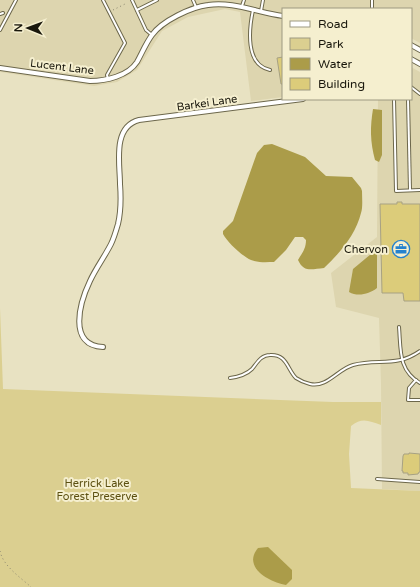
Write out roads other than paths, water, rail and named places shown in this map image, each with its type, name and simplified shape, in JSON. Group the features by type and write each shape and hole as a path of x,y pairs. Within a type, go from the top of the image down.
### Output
{"street":[{"name":"Lucent Lane","path":"0,68 90,81 108,79 125,72 135,65 152,35 166,22 197,8 220,4 241,7 260,13 282,16"},
{"name":"Barkei Lane","path":"103,347 93,346 83,338 80,328 80,311 89,282 110,245 118,222 120,196 119,151 122,138 129,125 139,120 295,100"}],"lane":[{"path":"0,30 16,0"},
{"path":"104,0 125,43 107,75 108,79"},
{"path":"132,0 146,30 152,35"},
{"path":"136,10 157,0"},
{"path":"193,0 197,8"},
{"path":"241,7 244,0"},
{"path":"260,13 263,0"},
{"path":"253,10 250,24 252,52 260,66 270,70"},
{"path":"412,87 420,94"},
{"path":"394,100 396,191 420,190"},
{"path":"408,100 410,190"},
{"path":"399,327 401,361 409,374 420,383"},
{"path":"230,378 246,374 252,370 262,357 269,355 286,361 296,378 309,384 322,384 352,365 401,361 411,358 420,351"},
{"path":"416,380 409,388 408,400 420,400"},
{"path":"377,479 420,482"}],"water":[{"path":"373,109 382,110 382,155 379,162 375,160 371,141"},
{"path":"272,144 305,157 326,176 352,177 361,188 362,208 359,221 341,250 324,268 306,269 300,264 298,260 304,251 306,243 306,240 303,237 295,237 286,250 274,262 257,262 244,256 225,238 223,234 223,231 233,221 257,153 264,145"},
{"path":"377,249 377,288 371,292 363,294 352,294 349,292 353,269"},
{"path":"268,547 292,570 292,579 286,585 272,581 265,577 255,567 253,561 254,555 258,548"}],"place":[{"name":"Chervon","path":"401,249"}],"park label":[{"name":"Herrick Lake Forest Preserve","path":"97,489"}]}
